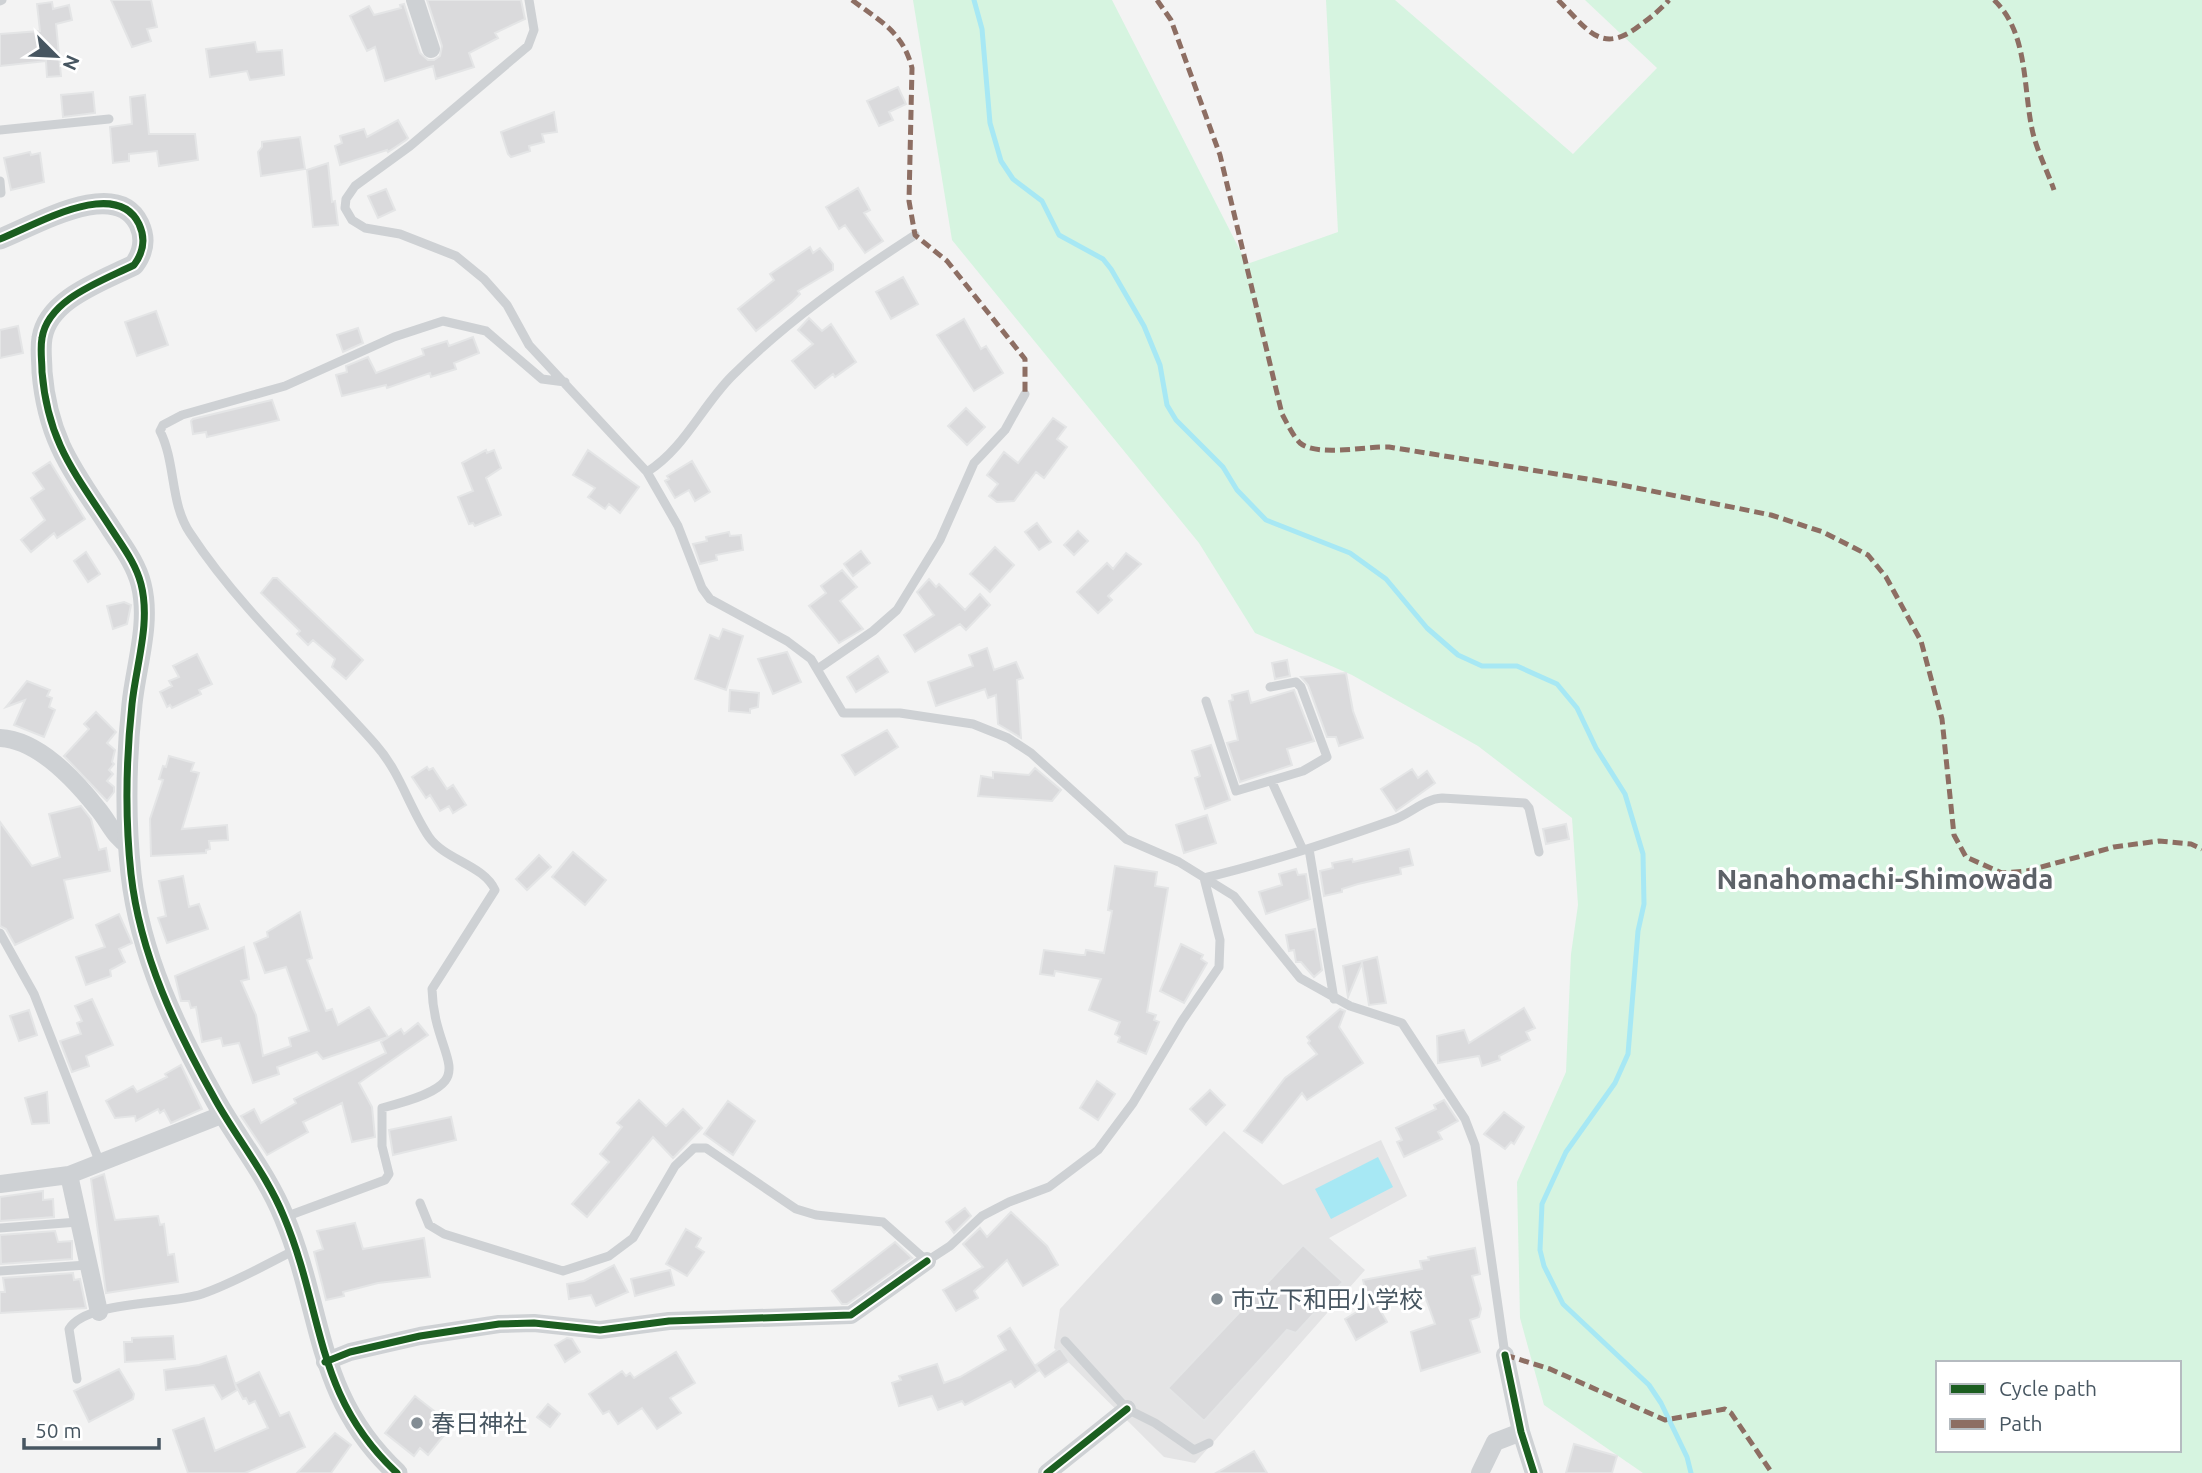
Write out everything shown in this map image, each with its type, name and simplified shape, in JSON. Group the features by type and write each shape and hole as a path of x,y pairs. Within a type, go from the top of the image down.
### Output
{"street":[{"path":"415,0 431,49"},
{"path":"0,239 95,203 116,204 131,211 142,230 140,256 134,265 57,309 45,328 41,352 45,403 55,437 128,555 141,583 145,611 132,703 129,846 131,877 148,951 167,1008 224,1114 285,1217 325,1362 351,1419 382,1459 397,1473"},
{"path":"0,738 19,741 45,756 98,808 118,839 129,846"},
{"path":"0,1184 69,1175 224,1114"},
{"path":"69,1175 99,1312"},
{"path":"325,1362 350,1352 420,1336 499,1324 534,1323 600,1330 669,1321 842,1317 862,1309 927,1261"},
{"path":"1506,1356 1521,1432 1534,1473"},
{"path":"1047,1473 1127,1409"},
{"path":"1480,1473 1495,1442 1521,1432"}],"lane":[{"path":"529,0 534,30 528,46 410,146 355,186 346,199 345,208 352,220 365,228 400,234 435,247 456,256 476,272 507,306 529,345 647,472 668,506 710,599 787,641 819,668 843,713 883,711 944,718 973,724 1008,738 1031,753 1126,839 1179,862 1234,896 1300,978 1335,999 1368,1014 1390,1017 1402,1023 1465,1119 1475,1145 1506,1356"},
{"path":"0,130 109,119"},
{"path":"0,181 1,193"},
{"path":"647,472 670,455 717,391 741,367 832,290 915,235"},
{"path":"285,1217 385,1180 389,1174 382,1146 382,1108 436,1091 446,1079 449,1062 432,989 495,890 485,877 435,844 411,805 397,773 377,746 256,618 188,531 160,431 163,425 182,415 285,386 394,337 443,321 486,331 542,379 565,382"},
{"path":"819,668 873,631 897,610 940,540 974,463 1005,430 1025,394"},
{"path":"1206,701 1236,791 1303,771 1327,757 1301,687 1296,682 1270,687"},
{"path":"1272,782 1306,850 1335,999"},
{"path":"1204,878 1306,850 1397,819 1434,798 1525,803 1529,808 1539,852"},
{"path":"420,1203 429,1225 444,1234 563,1270 622,1249 633,1238 675,1166 694,1148 706,1148 796,1209 816,1215 883,1222 927,1261 950,1246 982,1216 1009,1202 1049,1188 1067,1176 1107,1140 1219,967 1220,940 1204,878"},
{"path":"0,933 34,994 100,1163"},
{"path":"0,1228 78,1222"},
{"path":"77,1379 69,1329 75,1320 99,1312 201,1294 295,1250"},
{"path":"0,1271 87,1265"},
{"path":"1065,1341 1127,1409 1155,1423 1194,1450 1209,1443"}],"shaded area":[{"path":"1224,1131 1283,1185 1381,1140 1407,1196 1329,1238 1365,1270 1195,1463 1164,1457 1054,1348 1060,1309"}],"green space":[{"path":"913,0 1112,0 1247,264 1338,232 1326,0 1395,0 1573,154 1657,68 1585,0 2202,0 2202,1473 1643,1473 1544,1405 1520,1318 1517,1182 1566,1072 1571,954 1578,905 1572,818 1478,746 1352,675 1255,633 1199,543 952,240"}],"water":[{"path":"1378,1157 1393,1187 1331,1219 1315,1189"}],"building":[{"path":"111,0 151,0 157,27 147,29 151,41 132,47"},
{"path":"427,0 521,0 525,19 495,33 498,38 469,53 474,67 436,79 433,66 385,81 375,47 367,51 350,16 369,6 374,15 401,8 400,5 404,4 420,53 428,60 434,60 440,56 442,46"},
{"path":"52,2 53,9 69,5 72,20 56,24 61,76 47,77 46,61 0,66 0,34 40,31 37,4"},
{"path":"255,42 257,52 282,50 284,75 250,80 247,71 210,77 206,49"},
{"path":"898,87 906,104 889,112 893,120 879,126 867,101"},
{"path":"93,92 95,113 63,117 61,95"},
{"path":"145,95 149,134 195,134 198,160 159,166 157,151 129,154 129,161 113,163 110,127 132,124 130,97"},
{"path":"554,112 557,132 542,134 544,142 529,146 530,151 511,157 508,154 501,132"},
{"path":"398,120 408,138 406,140 388,152 387,150 340,165 335,146 342,143 340,136 364,129 367,137"},
{"path":"300,137 305,169 261,176 258,152 262,142"},
{"path":"30,152 31,155 40,153 44,182 11,190 4,158"},
{"path":"328,163 332,202 335,201 338,225 313,227 307,170"},
{"path":"858,188 870,210 864,213 883,241 865,253 845,225 839,229 826,207"},
{"path":"386,189 395,210 378,218 368,196"},
{"path":"810,247 813,253 820,248 833,264 833,270 798,291 800,294 792,302 756,331 738,309 774,280 770,274"},
{"path":"903,277 918,304 891,319 876,292"},
{"path":"156,311 168,345 137,356 125,322"},
{"path":"809,318 822,331 831,324 856,362 835,377 833,374 815,388 792,361 813,344 798,330"},
{"path":"964,319 981,349 986,346 1003,373 974,391 937,335"},
{"path":"18,326 23,353 0,358 0,330"},
{"path":"358,328 363,343 343,352 337,335"},
{"path":"473,337 479,353 454,363 456,369 431,377 430,373 387,388 386,385 342,396 336,375 347,372 346,366 368,357 376,373 424,355 422,349 447,341 449,346"},
{"path":"272,400 279,420 207,437 206,432 193,434 193,419"},
{"path":"966,408 985,427 967,445 948,426"},
{"path":"1053,418 1066,427 1057,439 1067,447 1044,478 1036,472 1014,501 997,502 989,496 998,484 987,475 1004,452 1018,463"},
{"path":"486,450 487,453 494,450 501,468 486,478 501,515 475,526 473,523 469,524 458,497 473,491 462,463"},
{"path":"588,450 639,487 620,513 609,504 605,509 588,497 595,488 573,475"},
{"path":"692,461 710,492 695,501 689,490 675,498 665,481 669,479 667,476"},
{"path":"50,462 85,519 57,538 54,533 31,552 21,540 45,520 31,498 44,489 33,473"},
{"path":"1037,523 1051,542 1039,550 1025,532"},
{"path":"1078,531 1088,541 1074,555 1064,545"},
{"path":"729,532 730,536 741,535 743,550 716,555 717,560 700,564 693,544 707,541 706,537"},
{"path":"995,547 1014,565 990,592 970,574"},
{"path":"861,551 870,563 853,576 844,564"},
{"path":"86,552 100,574 88,582 74,561"},
{"path":"1126,553 1141,564 1108,596 1112,600 1098,613 1077,592 1107,563 1113,569"},
{"path":"842,570 857,587 840,601 863,629 839,643 809,606 826,593 821,586"},
{"path":"273,578 277,578 363,660 346,679 332,667 335,659 313,640 308,645 297,634 300,631 261,593"},
{"path":"929,579 936,587 939,584 965,610 980,594 990,605 966,630 960,624 915,652 904,635 934,615 917,592"},
{"path":"124,602 131,605 127,624 113,629 107,606"},
{"path":"723,629 743,636 726,690 695,679 710,635 719,639"},
{"path":"987,648 994,670 1016,662 1023,678 1017,680 1021,738 998,724 996,695 988,698 985,689 936,706 928,682 973,666 969,655"},
{"path":"787,652 801,682 773,694 758,659"},
{"path":"197,654 212,684 199,690 201,694 172,708 170,705 167,707 160,692 172,686 169,681 179,677 173,666"},
{"path":"878,656 888,672 856,692 847,677"},
{"path":"1287,660 1290,676 1275,679 1272,663"},
{"path":"1346,673 1353,711 1363,738 1339,746 1336,737 1327,737 1308,685 1301,677"},
{"path":"27,681 50,690 47,696 52,698 49,707 55,710 44,737 14,725 25,700 6,707"},
{"path":"730,690 759,693 758,707 750,709 750,713 729,711"},
{"path":"1294,690 1314,741 1287,749 1292,765 1240,782 1227,743 1238,740 1229,701 1233,700 1232,695 1248,691 1251,703"},
{"path":"96,712 116,732 107,743 115,750 112,762 114,764 109,770 113,774 107,781 114,787 114,792 107,801 64,756 89,729 84,724"},
{"path":"887,730 898,747 855,775 842,755"},
{"path":"1211,745 1230,800 1205,809 1195,778 1200,776 1192,751"},
{"path":"169,756 194,763 191,771 199,773 182,829 227,825 228,840 209,841 210,849 206,850 206,853 151,856 150,819 163,780 159,779"},
{"path":"427,767 429,770 433,768 447,789 453,785 466,805 453,813 449,806 440,811 430,795 426,798 412,777"},
{"path":"1035,768 1061,790 1052,801 978,796 981,776 993,778 993,772 1029,775"},
{"path":"1412,769 1418,778 1427,771 1435,783 1396,811 1381,789"},
{"path":"81,806 91,819 99,850 106,848 110,871 64,880 73,918 15,945 6,929 0,926 0,822 32,866 60,857 49,814"},
{"path":"1207,815 1216,843 1184,853 1176,825"},
{"path":"1566,824 1569,839 1546,844 1543,829"},
{"path":"1409,849 1413,865 1400,868 1401,874 1358,884 1342,889 1342,892 1324,896 1320,871 1333,868 1332,863 1352,859 1353,862"},
{"path":"573,852 606,880 585,905 552,877"},
{"path":"539,855 551,867 527,890 516,879"},
{"path":"1115,866 1157,872 1155,886 1168,888 1147,1012 1156,1015 1154,1020 1159,1022 1146,1054 1118,1042 1120,1037 1115,1034 1120,1022 1089,1010 1101,979 1055,971 1054,976 1040,974 1044,950 1081,955 1085,955 1086,950 1104,953 1112,911 1108,910"},
{"path":"1296,869 1298,875 1306,874 1310,899 1266,914 1259,892 1282,885 1279,874"},
{"path":"183,876 189,907 199,904 208,929 167,943 158,918 166,916 159,881"},
{"path":"300,912 312,958 307,960 326,1011 332,1009 338,1025 369,1007 388,1037 323,1059 317,1052 277,1067 279,1074 253,1083 239,1043 223,1046 221,1038 202,1042 196,1007 191,1008 189,1001 181,1001 175,976 244,947 249,979 241,981 256,1015 263,1056 291,1046 289,1038 309,1031 286,967 265,973 254,943 268,937 267,932"},
{"path":"119,914 132,943 119,949 125,962 110,970 111,976 86,985 76,957 105,947 96,925"},
{"path":"1315,929 1322,970 1314,977 1301,962 1296,962 1294,950 1289,951 1286,935"},
{"path":"1181,944 1203,955 1201,959 1207,963 1184,1003 1160,991"},
{"path":"1377,957 1386,1003 1369,1005 1362,963 1348,997 1343,966"},
{"path":"92,999 113,1045 86,1056 89,1066 72,1072 60,1041 81,1034 77,1023 82,1021 75,1006"},
{"path":"1524,1008 1535,1028 1526,1032 1530,1040 1499,1056 1500,1060 1482,1066 1479,1056 1438,1063 1437,1036 1464,1030 1469,1043"},
{"path":"1340,1009 1345,1011 1339,1027 1363,1063 1307,1100 1302,1093 1262,1143 1244,1131 1285,1078 1317,1054 1308,1043 1310,1041 1307,1037"},
{"path":"29,1010 37,1035 19,1041 10,1016"},
{"path":"418,1023 428,1035 359,1083 372,1107 375,1137 352,1142 342,1103 303,1122 308,1132 267,1155 241,1116 254,1109 261,1123 296,1103 294,1099 386,1053 381,1042 401,1029 404,1034"},
{"path":"181,1065 202,1109 171,1123 164,1110 160,1113 158,1109 136,1121 135,1116 115,1118 106,1101 133,1086 137,1092 167,1077 165,1074"},
{"path":"1097,1081 1115,1094 1098,1120 1080,1108"},
{"path":"1210,1090 1225,1105 1206,1125 1190,1109"},
{"path":"47,1092 49,1123 32,1124 25,1098"},
{"path":"639,1100 666,1126 683,1109 702,1128 673,1158 653,1137 587,1217 572,1204 609,1162 600,1154 622,1127 617,1123"},
{"path":"1444,1100 1458,1121 1438,1132 1442,1139 1404,1157 1397,1142 1402,1140 1396,1128 1436,1109 1434,1105"},
{"path":"728,1101 755,1121 733,1155 704,1134"},
{"path":"1504,1112 1524,1127 1514,1144 1511,1142 1505,1149 1484,1134"},
{"path":"451,1117 456,1140 393,1155 389,1130"},
{"path":"104,1174 115,1220 158,1216 160,1225 164,1224 168,1255 174,1254 178,1282 106,1293 91,1179"},
{"path":"43,1191 43,1200 53,1199 54,1217 0,1221 0,1197"},
{"path":"965,1208 971,1216 954,1233 946,1222"},
{"path":"1011,1212 1047,1246 1058,1265 1023,1286 1007,1260 974,1291 978,1298 956,1311 943,1290 983,1267 963,1244 980,1228 987,1237"},
{"path":"355,1223 363,1249 424,1238 430,1277 378,1283 343,1292 344,1296 326,1300 314,1252 323,1249 317,1231"},
{"path":"686,1229 701,1238 696,1247 704,1252 687,1276 666,1264"},
{"path":"55,1231 58,1242 72,1241 72,1259 1,1264 0,1235"},
{"path":"895,1242 912,1258 847,1304 842,1304 832,1291"},
{"path":"1303,1245 1343,1282 1296,1333 1287,1330 1204,1421 1168,1388"},
{"path":"1475,1248 1480,1274 1472,1276 1481,1309 1479,1317 1470,1320 1480,1352 1421,1371 1411,1332 1435,1324 1422,1288 1367,1296 1363,1280 1422,1269 1420,1261 1429,1260 1428,1257"},
{"path":"614,1265 628,1292 596,1306 591,1295 569,1299 567,1284 584,1281"},
{"path":"670,1270 674,1285 635,1296 631,1279"},
{"path":"73,1273 74,1280 80,1279 86,1308 0,1313 0,1292 5,1292 3,1278"},
{"path":"1375,1301 1387,1322 1356,1340 1345,1319"},
{"path":"1010,1328 1038,1371 1015,1387 1011,1381 965,1405 962,1401 938,1410 932,1396 899,1406 892,1383 901,1380 899,1376 937,1364 944,1383 960,1377 1006,1350 998,1336"},
{"path":"173,1336 175,1359 125,1362 124,1342 132,1342 132,1338"},
{"path":"567,1338 572,1339 580,1352 565,1362 555,1345"},
{"path":"1060,1348 1069,1361 1045,1377 1036,1365"},
{"path":"676,1352 695,1383 670,1398 681,1413 657,1429 642,1408 618,1424 609,1411 603,1414 589,1394 622,1371 626,1376 630,1373 634,1378"},
{"path":"226,1356 237,1390 222,1399 214,1385 166,1390 164,1370 199,1365"},
{"path":"119,1369 134,1394 133,1399 89,1422 74,1391"},
{"path":"259,1372 280,1416 289,1412 305,1447 245,1473 188,1473 173,1430 204,1418 215,1451 268,1428 255,1401 249,1404 246,1398 243,1399 235,1384"},
{"name":"春日神社","path":"415,1396 443,1418 437,1427 445,1434 428,1455 420,1448 414,1456 385,1433"},
{"path":"548,1404 560,1414 550,1427 537,1417"},
{"path":"335,1433 351,1445 331,1473 297,1473"},
{"path":"1574,1444 1617,1456 1612,1473 1566,1473"},
{"path":"1254,1451 1267,1473 1216,1473"}],"waterway":[{"path":"974,0 982,29 990,123 1001,161 1013,179 1042,201 1059,235 1103,259 1111,269 1144,326 1160,365 1167,405 1176,420 1223,467 1237,490 1266,520 1350,553 1386,579 1427,628 1458,655 1482,666 1517,666 1557,684 1577,708 1596,748 1625,794 1643,854 1644,904 1638,931 1628,1054 1615,1083 1566,1152 1542,1204 1540,1250 1544,1266 1563,1304 1649,1385 1661,1403 1687,1457 1691,1473"}],"marked path":[{"path":"852,0 889,28 903,45 912,68 909,201 915,235 947,261 1025,359 1025,394"},
{"path":"1157,0 1171,20 1220,155 1282,414 1300,443 1330,450 1389,447 1612,483 1771,515 1823,532 1868,555 1886,577 1921,641 1942,719 1954,835 1966,857 2002,873 2027,871 2114,847 2159,841 2191,844 2202,849"},
{"path":"1558,0 1595,35 1614,39 1639,26 1669,0"},
{"path":"1994,0 2005,13 2019,44 2034,137 2054,190"},
{"path":"1505,1355 1550,1369 1665,1420 1725,1409 1731,1413 1772,1473"}],"cycle path":[{"path":"0,239 53,216 94,204 112,204 128,210 141,230 142,246 134,265 92,285 65,302 46,324 41,346 45,397 57,438 75,474 133,563 144,599 144,629 132,704 127,768 131,874 142,934 162,991 187,1047 216,1101 261,1172 284,1217 297,1252 335,1383 350,1414 370,1444 397,1473"},
{"path":"325,1362 350,1352 420,1336 499,1324 534,1323 600,1330 669,1321 851,1315 927,1261"},
{"path":"1505,1355 1521,1432 1534,1473"},
{"path":"1047,1473 1127,1409"}],"place":[{"name":"市立下和田小学校","path":"1217,1299"},
{"name":"春日神社","path":"417,1423"}],"district":[{"name":"Nanahomachi-Shimowada","path":"1885,878"}]}
